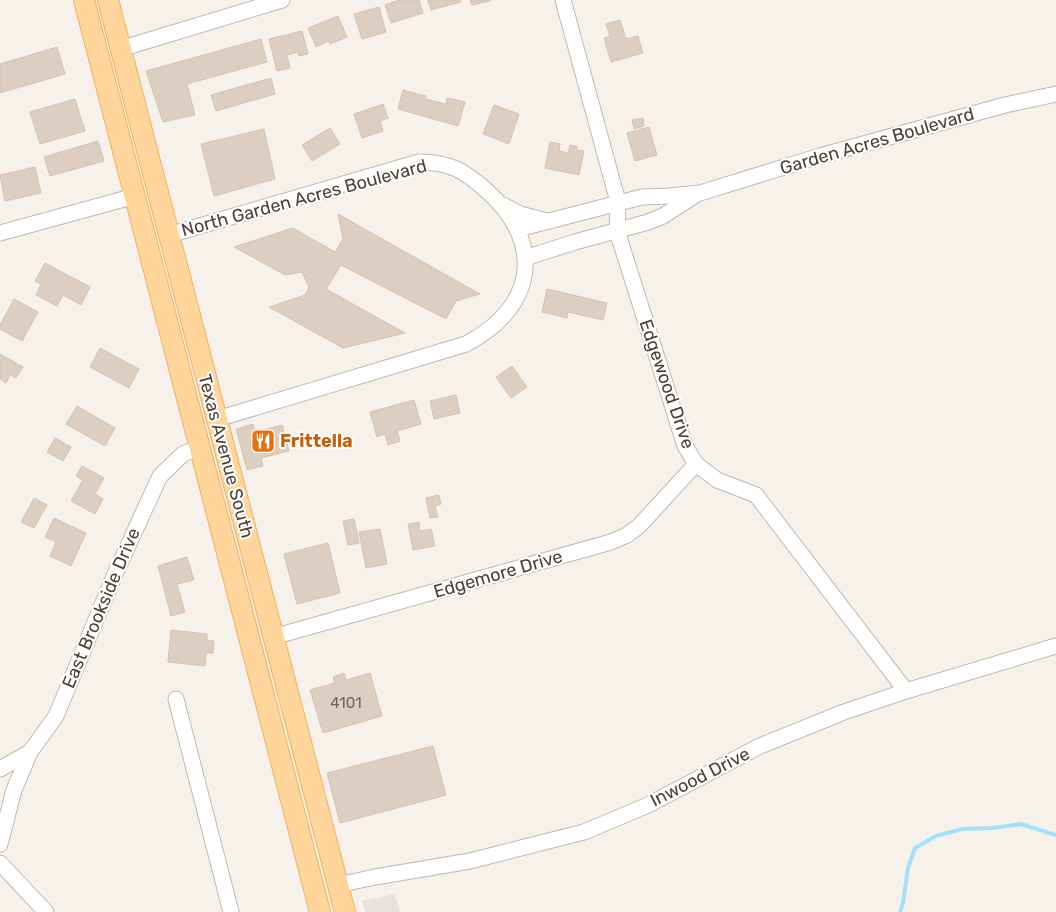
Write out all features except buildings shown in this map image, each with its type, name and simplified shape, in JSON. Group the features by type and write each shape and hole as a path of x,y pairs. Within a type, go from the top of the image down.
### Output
{"main road":[{"name":"Texas Avenue South","path":"84,0 320,912"},
{"name":"Texas Avenue South","path":"108,0 345,912"},
{"path":"158,286 174,300 203,412 209,418 217,419"},
{"path":"273,731 293,758 321,868 326,880 338,885"}],"street":[{"path":"120,49 282,0"},
{"name":"Edgewood Drive","path":"563,0 618,202 617,231 685,446 696,464 717,480 756,494 906,691"},
{"name":"Garden Acres Boulevard","path":"521,236 548,221 618,202 642,197 700,193 820,156 1005,104 1056,94"},
{"name":"North Garden Acres Boulevard","path":"168,235 419,162 436,162 456,168 469,175 503,206 521,236"},
{"name":"Garden Acres Boulevard","path":"524,258 648,222 663,216 700,193"},
{"path":"0,233 135,196"},
{"path":"503,206 520,214 548,221"},
{"path":"217,419 466,344 479,337 505,315 515,302 522,286 525,270 521,236"},
{"name":"East Brookside Drive","path":"0,768 30,752 56,716 115,574 160,476 184,454 200,447"},
{"name":"Edgemore Drive","path":"273,637 611,542 627,535 639,526 696,464"},
{"name":"Inwood Drive","path":"338,885 470,861 584,832 648,804 760,746 844,712 906,691 1056,646"},
{"path":"176,699 231,912"},
{"path":"0,844 14,790 30,752"},
{"path":"0,863 46,912"}],"shaded area":[{"path":"395,894 400,912 365,912 362,901"}],"waterway":[{"path":"900,912 908,868 915,848 936,836 962,829 993,828 1021,824 1056,835"}],"place":[{"name":"Frittella","path":"263,441"}]}
